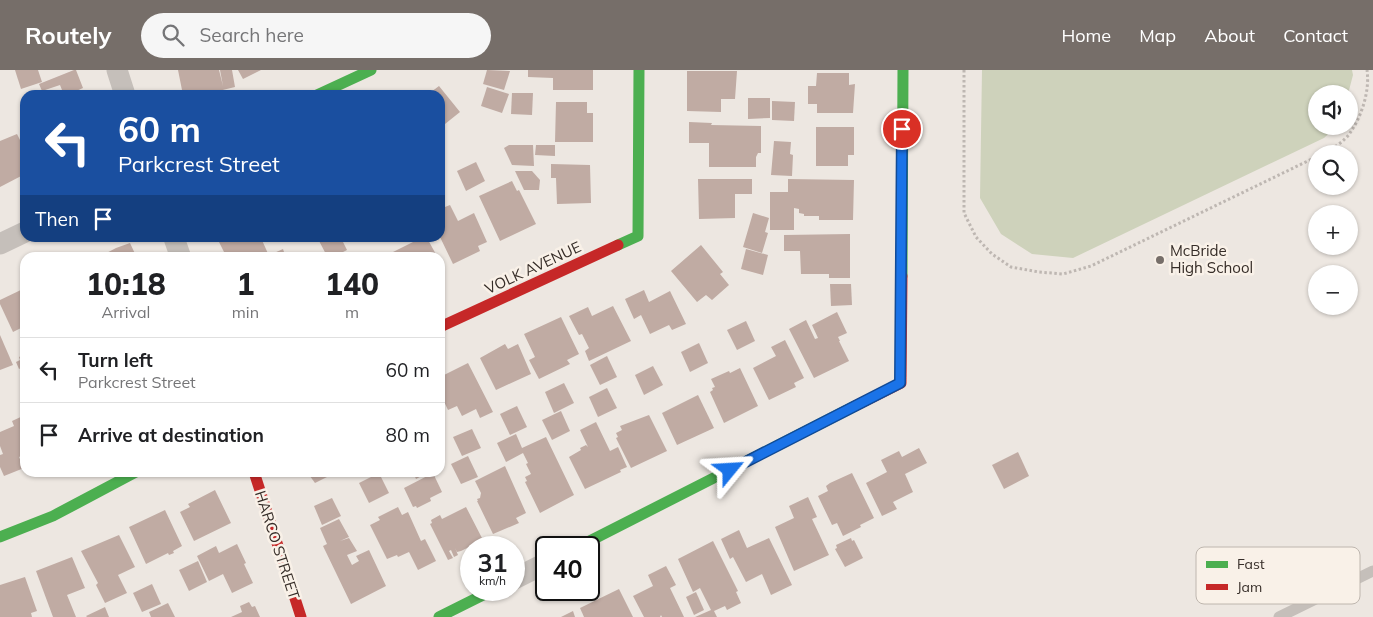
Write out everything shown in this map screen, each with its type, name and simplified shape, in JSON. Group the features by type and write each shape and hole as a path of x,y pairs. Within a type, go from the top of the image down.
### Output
{"street":[{"path":"117,70 123,90"},
{"path":"328,90 371,70"},
{"name":"VOLK AVENUE","path":"445,325 638,236 639,70"},
{"path":"600,536 900,383 903,70"},
{"path":"0,244 20,234"},
{"path":"0,537 23,530 53,516 127,477"},
{"name":"HARCO STREET","path":"256,477 301,617"},
{"path":"440,617 471,601"}],"lane":[{"path":"1360,577 1373,571"},
{"path":"1280,617 1306,604"}],"path":[{"path":"964,70 964,213 976,237 992,254 1011,266 1039,272 1063,274 1091,266 1308,161"},
{"path":"1336,145 1350,134 1361,111 1369,83 1368,70"}],"green space":[{"path":"982,70 1352,70 1353,75 1350,85 1308,85 1308,135 1327,135 1324,138 1073,258 1032,254 1001,234 980,198"}],"building":[{"path":"15,70 38,70 42,82 21,89"},
{"path":"76,70 83,88 78,90 62,90 60,85 42,90 39,84"},
{"path":"178,70 219,70 223,86 220,70 232,70 235,87 223,90 182,90"},
{"path":"238,70 261,70 243,79"},
{"path":"487,70 510,71 504,90 483,84"},
{"path":"528,70 593,70 593,90 553,90 553,78 528,77"},
{"path":"687,71 737,71 735,99 721,99 721,112 687,111"},
{"path":"817,73 849,73 849,85 855,84 853,113 817,113 817,104 808,104 808,86 816,86"},
{"path":"439,86 442,90 434,90"},
{"path":"487,87 509,94 502,113 481,106"},
{"path":"445,93 460,112 445,124"},
{"path":"512,93 533,93 532,115 511,114"},
{"path":"748,98 770,98 770,118 748,119"},
{"path":"772,101 795,102 794,121 772,120"},
{"path":"556,102 587,102 587,113 593,113 593,142 555,142"},
{"path":"689,122 712,123 711,125 761,126 761,153 758,153 756,157 756,167 709,167 709,143 689,143"},
{"path":"816,127 854,127 854,155 848,155 848,166 816,166"},
{"path":"17,134 20,140 20,177 0,187 0,141"},
{"path":"774,141 791,142 790,154 793,155 792,176 771,175"},
{"path":"509,145 533,145 534,166 512,165 504,148"},
{"path":"536,145 555,145 555,156 535,155"},
{"path":"476,162 485,181 466,191 457,171"},
{"path":"551,164 590,165 591,203 557,204 556,178 551,178"},
{"path":"515,171 532,171 540,180 539,190 524,190"},
{"path":"698,179 752,179 752,194 735,194 735,218 699,219"},
{"path":"788,179 854,180 853,220 819,220 819,216 804,216 804,214 799,213 799,209 794,208 794,230 770,230 770,192 788,192"},
{"path":"512,181 517,191 519,190 536,224 500,241 479,196"},
{"path":"450,205 458,221 474,213 487,242 478,246 480,251 453,264 442,242 445,242 445,207"},
{"path":"753,213 769,218 765,232 768,233 762,253 743,247"},
{"path":"850,234 850,278 829,278 829,274 801,274 800,251 784,251 784,235"},
{"path":"219,242 263,242 267,252 224,252"},
{"path":"320,242 343,242 347,250 343,252 325,252"},
{"path":"413,242 429,242 435,252 393,252"},
{"path":"130,243 134,252 108,252"},
{"path":"701,245 723,272 720,274 729,285 712,300 706,295 697,302 671,271"},
{"path":"746,249 768,255 763,275 741,269"},
{"path":"830,284 851,284 852,305 831,306"},
{"path":"20,290 20,328 13,332 0,304 0,300"},
{"path":"644,290 649,302 670,291 686,324 672,330 669,325 650,334 641,315 634,319 625,299"},
{"path":"613,306 631,341 589,361 585,351 589,348 582,334 579,335 569,316 588,307 592,316"},
{"path":"837,312 847,333 838,337 849,361 814,378 789,329 806,320 815,339 818,338 812,325"},
{"path":"561,317 579,354 567,360 570,364 539,379 529,360 535,357 524,334"},
{"path":"746,321 755,341 737,350 727,330"},
{"path":"0,335 13,365 0,370"},
{"path":"785,340 804,378 794,383 796,387 769,400 753,368 776,356 771,347"},
{"path":"699,343 708,363 690,372 681,352"},
{"path":"505,344 508,349 518,344 531,374 496,390 480,358"},
{"path":"607,356 617,377 600,385 590,365"},
{"path":"20,360 20,368 19,369 16,362"},
{"path":"468,363 493,412 480,418 476,409 462,416 457,406 448,410 445,404 445,374"},
{"path":"653,366 663,385 644,395 635,375"},
{"path":"740,368 758,406 724,423 710,392 715,387 711,379"},
{"path":"564,383 574,403 554,413 545,392"},
{"path":"607,388 617,408 598,417 589,397"},
{"path":"698,395 714,428 677,445 662,413"},
{"path":"517,406 527,427 510,435 500,414"},
{"path":"561,411 570,431 552,440 542,420"},
{"path":"649,415 667,451 631,468 616,438 618,437 616,433 622,430 620,426"},
{"path":"20,417 20,470 4,476 0,467 0,455 3,454 0,446 0,432 14,426 12,421"},
{"path":"596,422 610,451 618,447 627,467 620,470 621,472 585,489 569,457 581,450 580,448 586,445 588,447 580,430"},
{"path":"472,429 481,448 462,456 453,437"},
{"path":"516,434 522,448 546,437 574,495 540,513 525,482 527,481 525,477 531,474 523,453 506,462 497,443"},
{"path":"919,448 927,463 905,474 913,492 893,502 897,509 882,516 866,483 887,472 881,460 899,451 902,457"},
{"path":"1018,452 1029,476 1004,489 992,465"},
{"path":"468,456 478,477 461,484 451,464"},
{"path":"505,466 526,513 516,518 519,523 493,534 477,501 481,493 475,481"},
{"path":"852,473 874,518 843,536 837,523 832,525 818,496 828,491 826,486 830,483"},
{"path":"311,477 327,477 315,483"},
{"path":"371,477 381,477 389,493 369,503 359,483"},
{"path":"425,477 435,477 442,492 430,498 431,501 417,508 416,506 413,507 404,488"},
{"path":"215,490 231,523 194,541 180,512 190,507 188,504"},
{"path":"808,497 817,517 812,519 829,555 794,571 775,527 794,518 789,506"},
{"path":"332,498 341,516 322,525 314,506"},
{"path":"398,507 402,515 408,512 421,541 425,539 436,561 418,570 409,552 387,559 370,525 380,520 378,517"},
{"path":"466,507 481,536 460,536 460,551 457,552 455,548 458,555 454,557 451,550 449,551 453,558 448,560 430,524 432,523 431,520 440,515 442,519"},
{"path":"165,510 182,546 173,551 174,553 169,555 168,553 146,564 129,527"},
{"path":"339,519 349,537 340,541 349,538 357,551 347,555 352,565 359,561 356,556 369,550 386,586 351,604 323,546 327,544 320,528"},
{"path":"739,530 747,548 769,538 792,585 771,595 762,574 746,582 733,557 730,559 721,539"},
{"path":"119,535 135,567 118,575 127,593 105,603 96,585 98,583 81,551"},
{"path":"851,538 852,541 854,540 863,558 845,567 835,549 837,548 836,545"},
{"path":"713,541 738,591 736,592 741,603 727,610 725,606 714,611 717,617 695,617 711,610 700,588 693,592 678,559"},
{"path":"237,544 253,583 232,593 223,574 209,581 197,556 216,546 219,553"},
{"path":"72,557 85,588 67,595 76,617 53,617 36,571"},
{"path":"198,561 207,582 189,591 179,570"},
{"path":"666,566 676,585 670,588 684,617 662,617 661,615 660,617 644,617 633,596 653,586 648,575"},
{"path":"25,577 37,611 31,613 32,617 0,617 0,585"},
{"path":"152,584 161,604 142,612 133,593"},
{"path":"619,589 633,617 584,617 580,608 594,601 600,601 600,598"},
{"path":"696,592 704,610 694,615 686,597"},
{"path":"249,602 252,607 255,606 260,617 231,617 242,612 240,606"},
{"path":"168,603 175,617 151,617 149,612"},
{"path":"105,607 109,617 86,616"},
{"path":"573,611 575,617 561,617"}],"traffic: fast":[{"path":"328,90 371,70"},
{"path":"618,245 638,236 639,70"},
{"path":"902,276 903,70"},
{"path":"600,536 855,406"},
{"path":"0,537 53,516 127,477"},
{"path":"439,617 471,601"}],"traffic: jam":[{"path":"445,325 618,245"},
{"path":"855,406 901,383 902,276"},
{"path":"256,477 301,617"}],"place":[{"name":"McBride High School","path":"1160,260"}],"route":[{"path":"730,470 900,383 902,129"}]}
